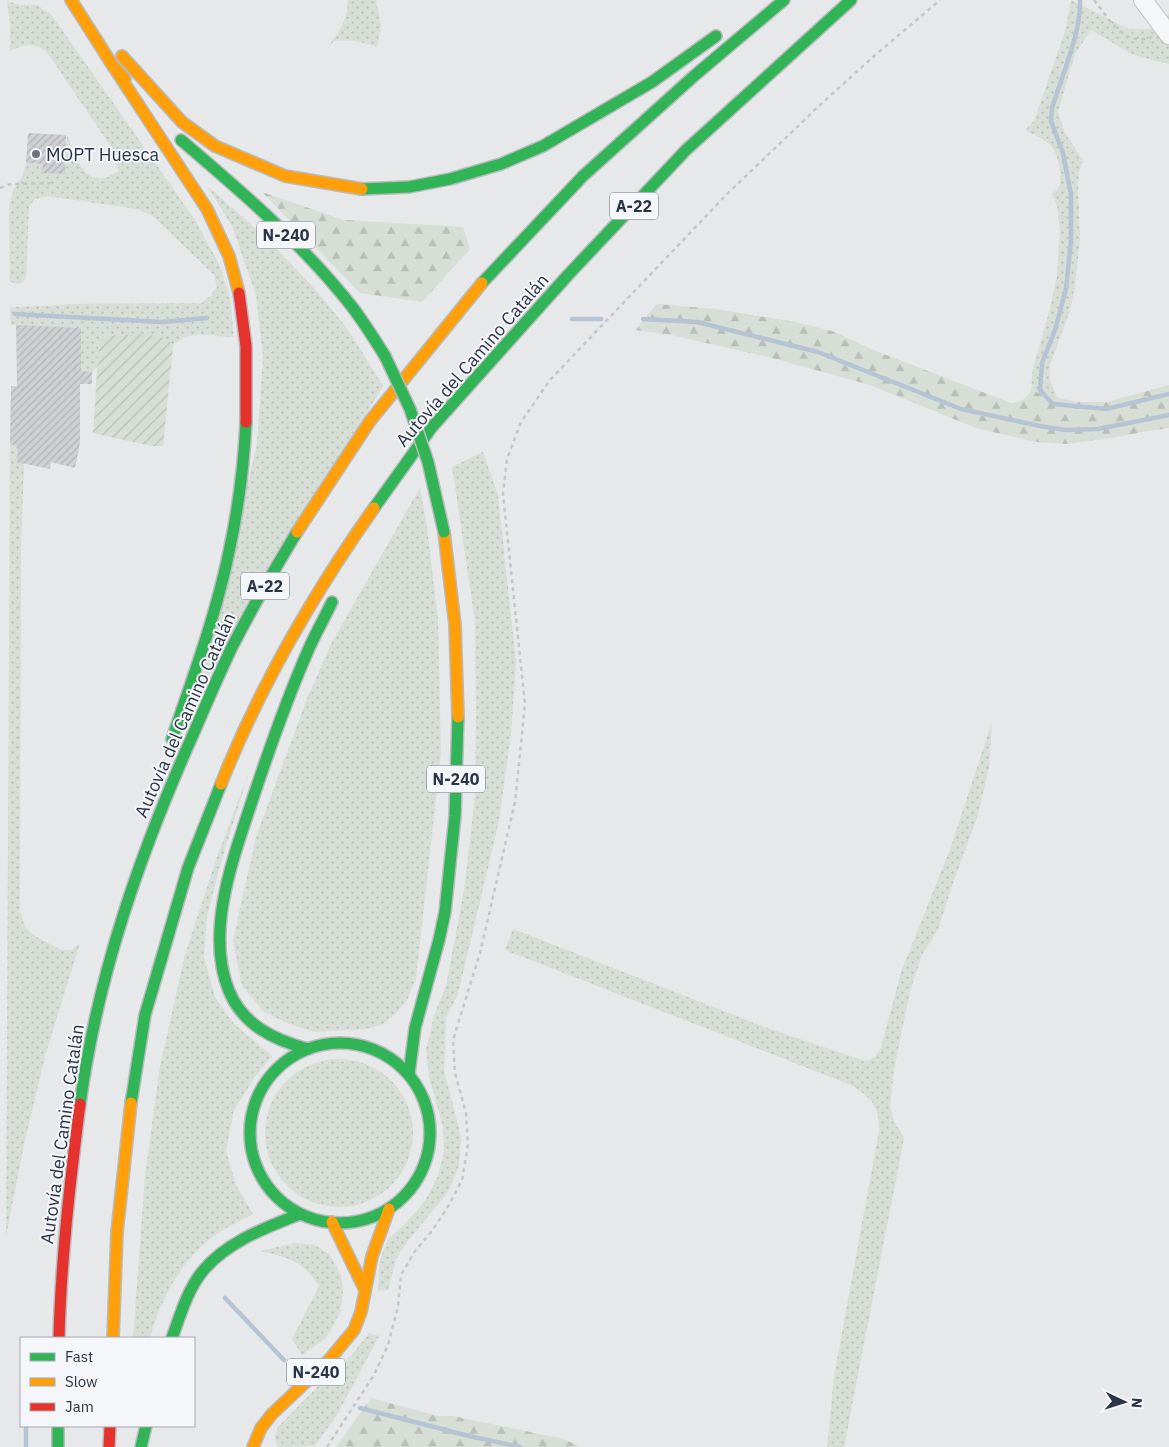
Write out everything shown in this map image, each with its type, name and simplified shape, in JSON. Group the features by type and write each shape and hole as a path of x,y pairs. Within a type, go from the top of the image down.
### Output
{"highway":[{"name":"N-240","path":"71,0 113,66 164,122 310,259 348,302 385,356 410,409 425,453 444,532 453,599 458,656 458,722 454,844 445,915 428,984 416,1022 409,1074"},
{"name":"Autovía del Camino Catalán","path":"60,1337 60,1293 70,1181 83,1084 103,982 122,915 148,840 210,694 232,648 274,570 314,504 370,421 493,270 583,176 694,76 784,0"},
{"name":"Autovía del Camino Catalán","path":"113,1337 117,1232 128,1124 145,1015 188,868 240,736 292,637 354,535 432,427 568,275 686,150 851,0"},
{"name":"N-240","path":"164,122 118,51 182,122 215,146 284,176 364,189 409,187 501,164 542,146 652,82 725,28"},
{"path":"113,66 193,183 210,214 228,255 238,285 246,337 247,374 243,457 239,498 231,542 221,587 202,654 170,747"},
{"path":"354,557 432,427"},
{"path":"308,1048 271,1037 253,1025 246,1017 234,1002 224,976 220,943 223,910 239,843 267,758 304,658 338,591"},
{"path":"103,982 119,910 144,822"},
{"path":"399,1033 416,1022"},
{"name":"N-240","path":"328,1043 352,1043 379,1047 409,1074 423,1096 430,1121 430,1146 422,1172 408,1193 389,1209 366,1220 351,1223 320,1222 300,1214 280,1201 262,1178 252,1151 250,1132 258,1095 266,1081 278,1068 292,1056 308,1048 328,1043"},
{"name":"N-240","path":"253,1447 261,1427 288,1395 318,1370 351,1335 359,1321 364,1299 364,1288 375,1244 389,1209"},
{"path":"172,1337 183,1308 202,1273 226,1248 268,1226 300,1214"},
{"path":"332,1222 364,1288"},
{"path":"58,1427 58,1447"},
{"path":"109,1447 110,1427"},
{"path":"141,1447 146,1427"}],"street":[{"path":"1143,0 1167,31"}],"path":[{"path":"327,1447 374,1375 388,1345 398,1307 401,1275 415,1251 432,1231 449,1205 462,1180 468,1144 466,1113 455,1073 453,1040 480,953 515,802 525,704 503,494 507,459 521,422 550,380 727,194 833,93 940,0"},
{"path":"1094,0 1124,36 1131,39 1143,40 1167,31"},
{"path":"0,188 10,184 54,183"}],"green space":[{"path":"347,0 376,0 381,26 377,47 361,42 334,41 327,49 345,20"},
{"path":"1071,0 1128,29 1149,29 1169,14 1169,64 1133,55 1091,30 1075,54 1058,112 1065,133 1083,160 1079,172 1078,185 1080,239 1075,286 1070,311 1050,365 1050,380 1057,398 1031,391 1033,368 1050,309 1057,276 1060,231 1057,205 1052,194 1060,185 1060,174 1058,161 1052,147 1043,139 1025,130 1034,121 1065,31"},
{"path":"7,1 20,5 37,5 51,14 195,220 220,266 230,299 234,337 194,335 179,340 173,346 169,340 99,340 97,367 92,372 81,371 81,328 11,325 10,307 69,304 202,303 217,287 214,275 153,216 137,209 47,196 35,199 29,207 26,279 19,284 10,282 9,206 14,189 23,175 26,163 43,164 43,173 64,174 65,164 57,145 66,146 67,135 79,163 90,176 98,178 107,177 118,171 117,156 47,52 32,45 10,51 10,25"},
{"path":"208,187 264,237 333,310 348,330 383,386 199,691 257,444 263,356 256,295 232,226"},
{"path":"262,192 344,220 463,227 470,249 422,302 360,293"},
{"path":"657,304 716,309 795,322 832,331 876,351 1011,403 1018,402 1027,397 1031,391 1076,402 1107,402 1169,385 1169,428 1067,444 1036,442 976,428 870,385 772,358 671,335 635,330"},
{"path":"137,334 157,336 169,340 173,346 163,446 151,446 93,433 99,340 109,336"},
{"path":"10,444 18,447 17,461 24,463 21,548 20,911 25,927 33,935 61,950 72,950 80,943 46,1053 25,1140 6,1236"},
{"path":"483,452 498,495 516,662 511,734 499,821 458,994 446,1018 444,1070 461,1137 459,1166 448,1192 407,1242 396,1259 388,1290 378,1291 380,1259 389,1238 404,1225 425,1201 438,1176 444,1152 443,1127 429,1076 426,1050 434,1016 446,986 464,890 475,797 476,713 475,621 452,467"},
{"path":"420,488 427,527 438,620 441,753 416,979 407,1000 384,1024 366,1029 315,1032 289,1024 264,1012 242,986 233,940 256,837 308,696 332,642"},
{"path":"992,722 989,767 978,815 938,930 922,955 910,991 894,1069 890,1107 894,1121 904,1138 844,1447 827,1447 834,1376 879,1131 878,1115 870,1099 851,1085 505,950 513,929 770,1029 865,1061 875,1057 881,1048 901,972 951,847"},
{"path":"249,772 222,859 207,916 204,957 215,997 234,1024 272,1056 255,1077 234,1110 226,1150 236,1185 253,1214 214,1236 194,1254 170,1287 158,1312 150,1337 133,1337 145,1176 160,1066 185,955 217,857"},
{"path":"339,1059 367,1065 391,1081 407,1105 413,1133 407,1161 391,1185 367,1201 339,1207 311,1201 287,1185 271,1161 265,1133 271,1105 287,1081 311,1065"},
{"path":"295,1243 315,1245 329,1254 341,1275 343,1291 340,1313 326,1338 302,1355 292,1339 319,1286 301,1265 287,1258 260,1251"},
{"path":"369,1333 379,1336 337,1415 315,1446 279,1447 275,1438 278,1427 332,1372 351,1356"},
{"path":"371,1398 438,1416 453,1416 564,1439 580,1447 336,1447"}],"building":[{"name":"MOPT Huesca","path":"28,133 66,135 65,174 42,173 43,164 26,163"},
{"path":"16,325 81,328 81,371 92,372 92,384 80,384 80,443 75,468 51,462 50,469 17,462 18,447 10,444 11,386 17,386"}],"waterway":[{"path":"1080,0 1078,25 1052,108 1051,121 1063,153 1071,195 1071,241 1066,289 1055,330 1042,363 1040,390 1053,404 1106,409 1169,394"},
{"path":"15,314 162,322 207,318"},
{"path":"572,319 601,319"},
{"path":"643,319 697,322 818,352 961,409 1040,426 1066,430 1098,429 1169,415"},
{"path":"225,1298 284,1360"},
{"path":"360,1408 520,1447"},
{"path":"26,1427 26,1447"}],"traffic: fast":[{"path":"482,283 583,176 694,76 784,0"},
{"path":"374,508 432,427 568,275 686,150 851,0"},
{"path":"362,189 409,187 450,179 501,164 543,146 652,82 716,36"},
{"path":"181,140 272,220 314,262 353,308 385,356"},
{"path":"385,356 410,409 428,462 444,532"},
{"path":"172,739 205,642 226,567 239,497 246,422"},
{"path":"80,1104 88,1055 110,960 124,913 157,821 175,775 232,647 263,589 297,532"},
{"path":"308,1049 272,1036 251,1022 235,1003 229,991 222,967 220,943 221,918 231,867 266,759 300,670 332,602"},
{"path":"409,1074 415,1028 445,912 455,816 458,717"},
{"path":"131,1103 145,1015 188,868 221,784"},
{"path":"340,1043 358,1045 374,1050 390,1058 404,1069 415,1083 423,1099 428,1115 430,1133 428,1151 423,1167 415,1183 404,1197 390,1208 374,1216 358,1221 340,1223 322,1221 306,1216 290,1208 276,1197 265,1183 257,1167 252,1151 250,1133 252,1115 257,1099 265,1083 276,1069 290,1058 306,1050 322,1045 340,1043"},
{"path":"172,1337 192,1287 212,1261 234,1244 247,1237 300,1214"},
{"path":"58,1427 58,1447"},
{"path":"141,1447 146,1427"}],"traffic: slow":[{"path":"71,0 113,66 125,79"},
{"path":"122,56 182,122 215,146 285,176 362,189"},
{"path":"113,66 207,209 229,256 239,293"},
{"path":"297,532 370,421 482,283"},
{"path":"221,784 253,711 290,641 330,573 374,508"},
{"path":"444,532 455,625 458,717"},
{"path":"113,1337 117,1232 131,1103"},
{"path":"253,1447 261,1428 272,1414 329,1360 354,1330 361,1312 372,1256 389,1209"},
{"path":"332,1222 364,1288"}],"traffic: jam":[{"path":"239,293 246,346 246,422"},
{"path":"59,1337 66,1221 80,1104"},
{"path":"109,1447 110,1427"}],"place":[{"name":"MOPT Huesca","path":"36,154"}]}
